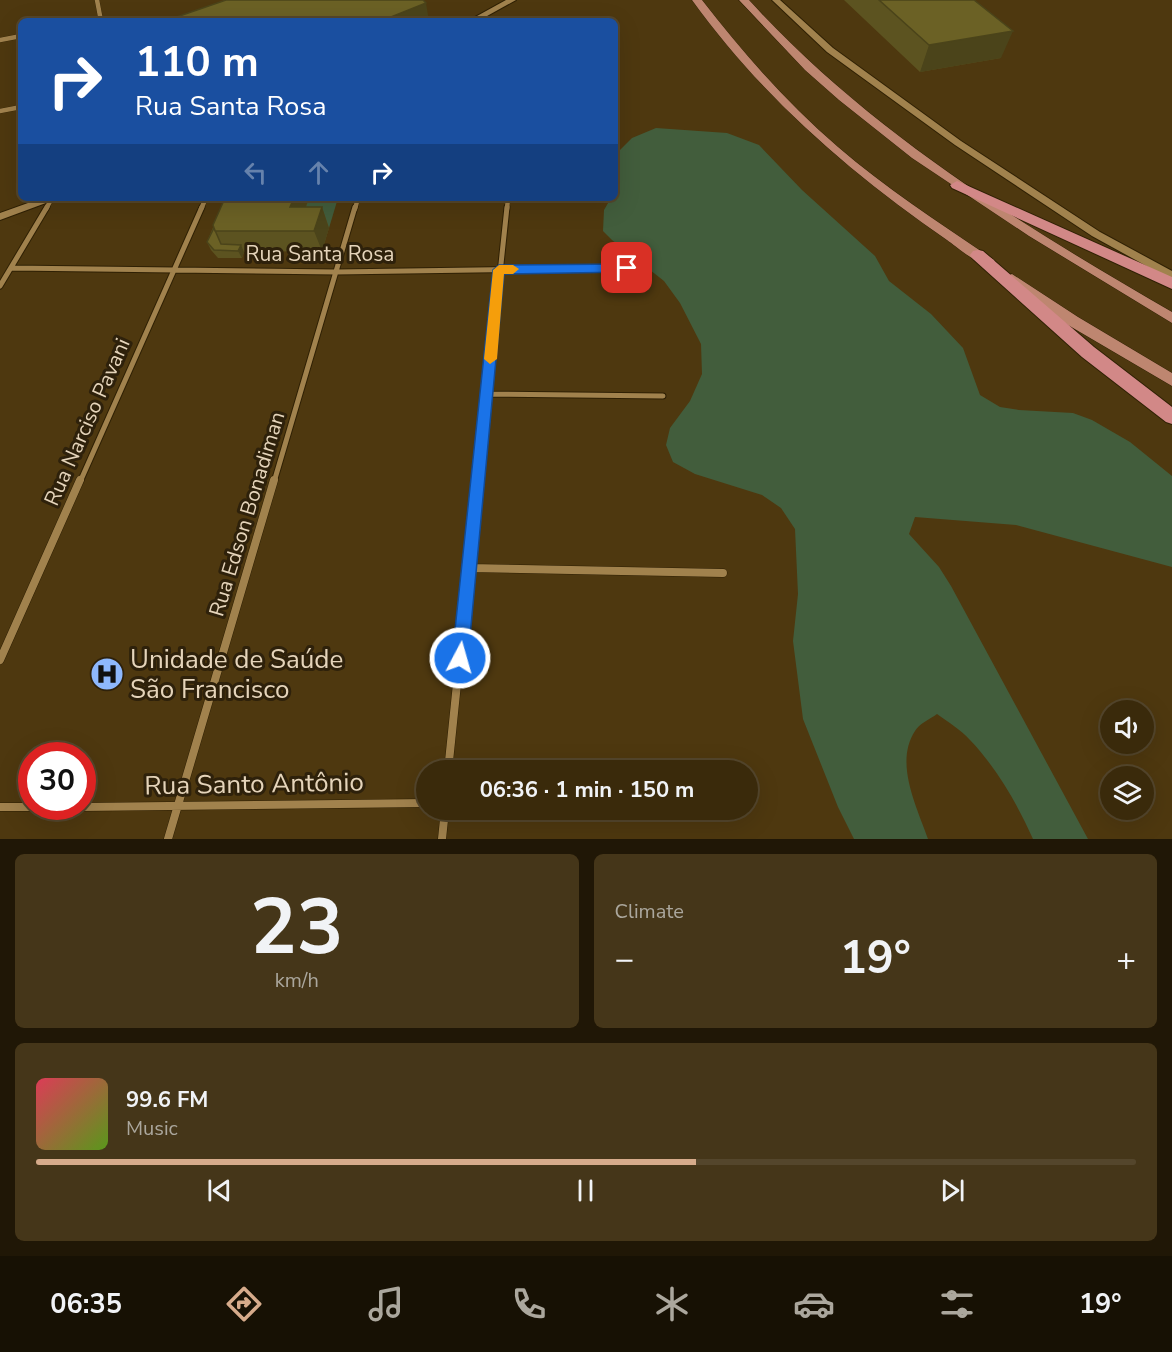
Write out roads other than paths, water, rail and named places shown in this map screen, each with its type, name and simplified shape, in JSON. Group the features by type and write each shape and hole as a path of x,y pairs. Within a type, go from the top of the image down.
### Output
{"highway":[{"path":"957,185 1172,283"},
{"path":"978,255 1088,352 1172,417"}],"main road":[{"path":"697,0 745,60 815,133 864,173 1073,321 1172,380"},
{"path":"744,0 788,49 841,98 908,151 957,185 1172,318"}],"street":[{"path":"97,0 100,18"},
{"path":"478,18 512,0"},
{"path":"776,0 830,50 958,143 1096,234 1172,276"},
{"path":"0,40 18,37"},
{"path":"0,111 18,107"},
{"path":"0,217 43,201"},
{"path":"0,286 49,201"},
{"name":"Rua Narciso Pavani","path":"0,660 205,201"},
{"name":"Rua Edson Bonadiman","path":"168,839 357,201"},
{"path":"449,760 508,201"},
{"name":"Rua Santa Rosa","path":"12,268 336,272 627,268"},
{"path":"487,394 663,396"},
{"path":"469,568 723,573"},
{"name":"Rua Santo Antônio","path":"96,807 416,803"},
{"path":"0,807 18,807"},
{"path":"442,839 443,820"}],"place":[{"name":"Unidade de Saúde São Francisco","path":"107,674"}]}
